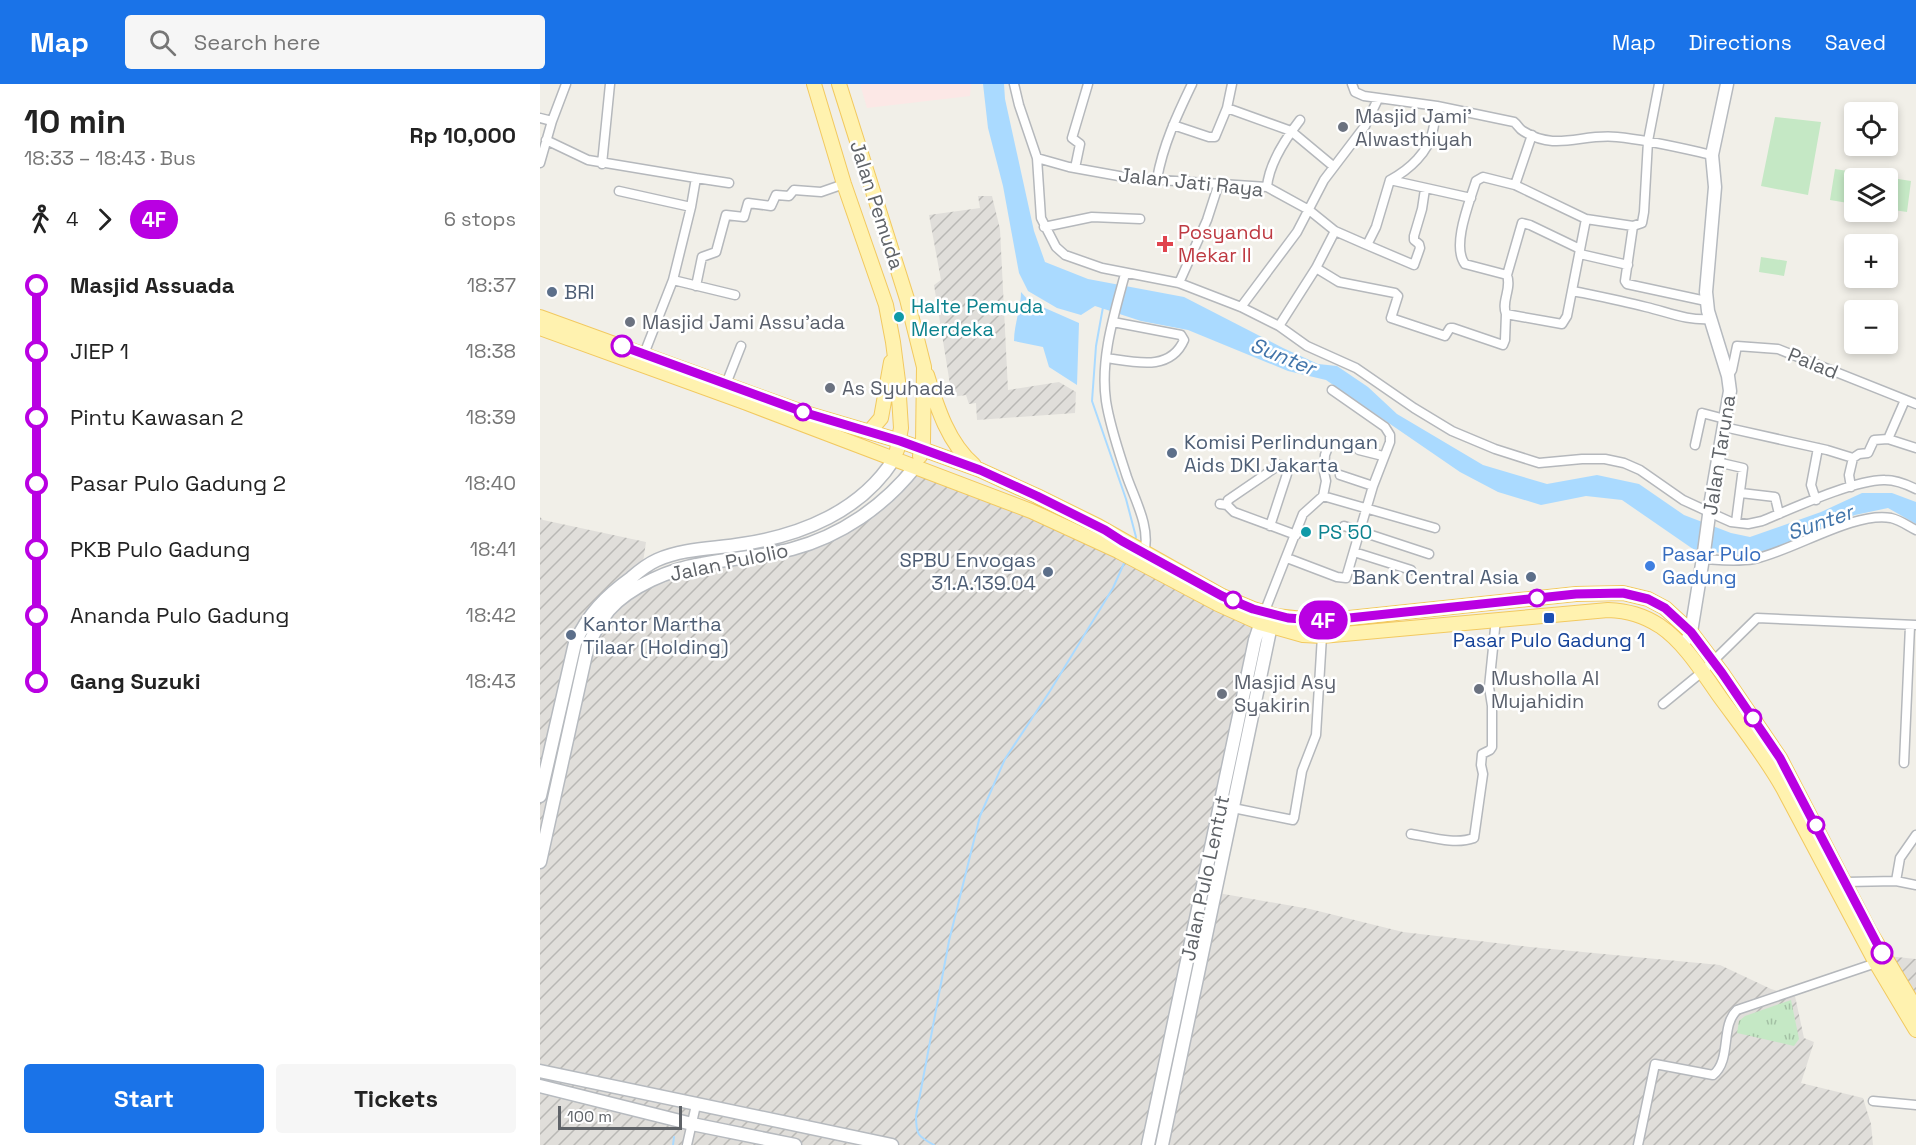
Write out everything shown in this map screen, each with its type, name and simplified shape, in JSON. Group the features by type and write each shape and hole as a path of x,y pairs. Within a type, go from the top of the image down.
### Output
{"main road":[{"name":"Jalan Pemuda","path":"814,84 844,184 882,294 893,342 901,428 900,441 894,459"},
{"name":"Jalan Pemuda","path":"840,84 907,299 924,367 923,449 915,467"},
{"path":"540,317 726,384 766,405 900,441 980,470 1105,530 1120,546"},
{"path":"540,328 766,405 894,459 1120,546 1141,555 1218,604 1267,616 1317,620 1576,594 1623,593 1657,604 1691,632 1780,758 1846,882 1915,1020"},
{"path":"869,432 881,418 893,342"},
{"path":"924,367 936,404 956,446 980,470"},
{"path":"1267,616 1303,635 1322,636 1608,610 1632,612 1660,626 1702,672 1775,773 1876,963 1915,1020"}],"street":[{"path":"540,163 566,84"},
{"path":"602,164 610,84"},
{"path":"1014,84 1037,158 1041,218 1056,247 1065,255 1125,276 1179,284 1241,307 1279,326 1307,346 1356,368 1452,431 1514,456 1539,463 1582,459 1605,459 1624,463 1640,470 1709,515 1748,524 1851,487 1878,480 1887,480 1916,489"},
{"path":"1075,168 1080,144 1072,138 1088,84"},
{"path":"1157,179 1161,158 1173,125 1192,84"},
{"path":"1173,125 1215,137 1227,108 1233,84"},
{"path":"1352,84 1355,92 1378,99 1385,98 1437,106 1514,122 1522,131 1553,142 1599,136 1648,141 1713,155"},
{"path":"1506,275 1465,264 1462,261 1460,253 1463,219 1476,181 1483,177 1515,184 1586,219 1638,225 1643,221 1648,141 1659,84"},
{"name":"Jalan Taruna","path":"1683,649 1691,632 1730,391 1728,376 1706,301 1707,259 1715,187 1713,155 1727,84"},
{"path":"1241,307 1297,232 1333,166 1365,126 1378,99"},
{"path":"1367,245 1376,227 1390,180 1414,164 1428,146 1434,129 1437,106"},
{"path":"1227,108 1291,131 1333,166"},
{"path":"540,118 552,121"},
{"path":"1267,187 1273,165 1291,131 1300,120"},
{"path":"1515,184 1532,135"},
{"path":"546,140 588,160 602,164 729,183"},
{"name":"Jalan Jati Raya","path":"1037,158 1130,178 1267,187 1309,210 1335,231 1414,265 1420,248 1414,236 1425,189"},
{"path":"644,354 673,280 696,178"},
{"path":"1390,180 1471,198"},
{"path":"1179,284 1200,238 1219,183"},
{"path":"696,286 702,257 716,252 726,215 744,217 748,203 771,206 776,196 789,196 794,189 821,192 844,184"},
{"path":"619,191 691,207"},
{"path":"1044,227 1092,218 1140,219"},
{"path":"1506,314 1562,324 1567,316 1573,291 1586,219"},
{"path":"1316,268 1339,282 1395,293 1398,296 1391,315 1392,319 1445,336 1448,335 1449,329 1453,328 1503,345 1506,314 1504,306 1509,281 1506,275 1520,225 1530,225 1580,251 1628,265"},
{"path":"1633,226 1626,282 1706,301"},
{"path":"1279,326 1316,268 1335,231"},
{"path":"1125,276 1106,358 1106,399 1109,418 1142,517 1146,540 1141,555"},
{"path":"673,280 735,295"},
{"path":"1573,291 1648,307 1675,316 1700,320 1711,319"},
{"path":"1106,358 1155,363 1177,354 1184,340 1181,335 1113,320"},
{"path":"726,384 741,346"},
{"name":"Palad","path":"1728,376 1732,370 1737,346 1778,349 1916,404"},
{"path":"1287,558 1344,579 1383,456 1390,442 1390,432 1385,427 1332,390"},
{"path":"1888,439 1905,400"},
{"path":"1695,445 1702,413 1724,423 1852,458 1868,453 1874,440 1888,439 1916,448"},
{"path":"1267,616 1303,515 1323,496 1326,481 1325,455 1328,447"},
{"path":"1816,500 1811,485 1818,448"},
{"path":"1359,450 1383,456"},
{"path":"1851,487 1849,475 1852,458"},
{"name":"Jalan Pulolio","path":"540,796 574,643 583,624 607,596 656,560 692,549 741,544 795,533 816,525 855,502 886,471 894,459"},
{"path":"1718,462 1743,468 1736,522"},
{"path":"1270,526 1287,474 1284,467 1279,465 1229,499 1224,505 1234,512 1270,526 1296,535"},
{"name":"Jalan Pulolio","path":"540,862 588,645 610,608 644,584 679,569 790,550 812,543 867,514 915,467"},
{"path":"1340,475 1373,486"},
{"path":"1741,494 1775,497 1779,514"},
{"path":"1323,496 1435,528"},
{"path":"855,502 867,514"},
{"path":"1704,556 1739,561 1754,559 1829,531 1872,518 1894,519 1916,530"},
{"path":"1344,526 1429,554"},
{"path":"741,544 744,558"},
{"path":"1354,552 1411,570"},
{"name":"Jalan Pulo Lentut","path":"1162,1145 1233,808 1267,616"},
{"name":"Jalan Pulo Lentut","path":"1148,1145 1255,640 1267,616"},
{"path":"1663,704 1713,662 1757,618 1913,625 1904,763"},
{"path":"1411,834 1447,840 1473,839 1483,774 1482,754 1492,747 1492,706 1489,687 1496,619"},
{"path":"1233,808 1293,820 1302,771 1316,735 1322,636"},
{"path":"561,696 575,699"},
{"path":"553,735 567,737"},
{"path":"1896,881 1900,858 1916,835"},
{"path":"1846,882 1896,881 1916,885"},
{"path":"1638,1145 1655,1064 1713,1075 1719,1069 1730,1019 1737,1010 1876,963"},
{"path":"540,1071 892,1145"},
{"path":"540,1086 692,1124 795,1145"},
{"path":"1873,1101 1916,1105"},
{"path":"687,1145 696,1105"}],"shaded area":[{"path":"860,84 971,84 970,96 867,108"},
{"path":"978,196 992,196 1000,229 1008,390 1059,382 1076,392 1075,413 977,420 976,403 969,404 966,395 952,397 934,285 941,280 929,215 980,208"},
{"path":"911,474 1026,508 1253,626 1201,890 1310,909 1403,932 1720,965 1771,989 1795,996 1804,1038 1814,1042 1801,1083 1863,1098 1871,1124 1873,1145 540,1145 540,517 543,520 646,542 642,569 646,578 694,559 749,558 804,547 866,512"},
{"path":"1887,956 1916,959 1916,1001"}],"green space":[{"path":"1775,117 1821,122 1808,195 1761,186"},
{"path":"1835,169 1844,170 1844,202 1830,200"},
{"path":"1898,179 1911,181 1907,212 1898,211"},
{"path":"1761,257 1787,261 1784,276 1759,272"},
{"path":"1791,1000 1799,1039 1794,1046 1737,1033 1739,1021 1745,1016"}],"water":[{"name":"Sunter","path":"983,84 1004,84 1005,99 1034,231 1045,262 1088,279 1184,297 1318,364 1337,366 1368,387 1397,414 1483,465 1547,484 1597,475 1639,484 1684,515 1731,533 1750,537 1821,512 1862,493 1892,493 1916,502 1916,524 1888,508 1855,515 1781,548 1735,555 1693,549 1622,500 1586,496 1541,505 1498,492 1460,472 1326,380 1288,371 1188,330 1141,321 1095,306 1081,315 1057,308 1028,291 1019,273 1003,186 988,128"},
{"path":"1021,292 1029,301 1079,323 1077,385 1049,367 1043,347 1014,341"}],"waterway":[{"path":"1103,307 1096,346 1092,401 1126,499 1135,540"},
{"path":"934,1145 919,1134 916,1116 949,941 980,816 1005,759 1113,588 1125,561"},
{"path":"673,1145 674,1137"}],"bus line":[{"name":"4F","path":"622,346 806,413 900,441 980,470 1105,530 1222,596 1276,616 1317,620 1349,618 1576,594 1623,593 1648,599 1665,608 1691,632 1780,758 1882,953"}],"place":[{"name":"Masjid Jami' Alwasthiyah","path":"1343,127"},
{"name":"Posyandu Mekar II","path":"1165,244"},
{"name":"BRI","path":"552,292"},
{"name":"Halte Pemuda Merdeka","path":"899,317"},
{"name":"Masjid Jami Assu'ada","path":"630,322"},
{"name":"As Syuhada","path":"830,388"},
{"name":"Komisi Perlindungan Aids DKI Jakarta","path":"1172,453"},
{"name":"PS 50","path":"1306,532"},
{"name":"Pasar Pulo Gadung","path":"1650,566"},
{"name":"SPBU Envogas 31.A.139.04","path":"1048,572"},
{"name":"Bank Central Asia","path":"1531,577"},
{"name":"Pasar Pulo Gadung 1","path":"1549,618"},
{"name":"Kantor Martha Tilaar (Holding)","path":"571,635"},
{"name":"Musholla Al Mujahidin","path":"1479,689"},
{"name":"Masjid Asy Syakirin","path":"1222,694"}]}
